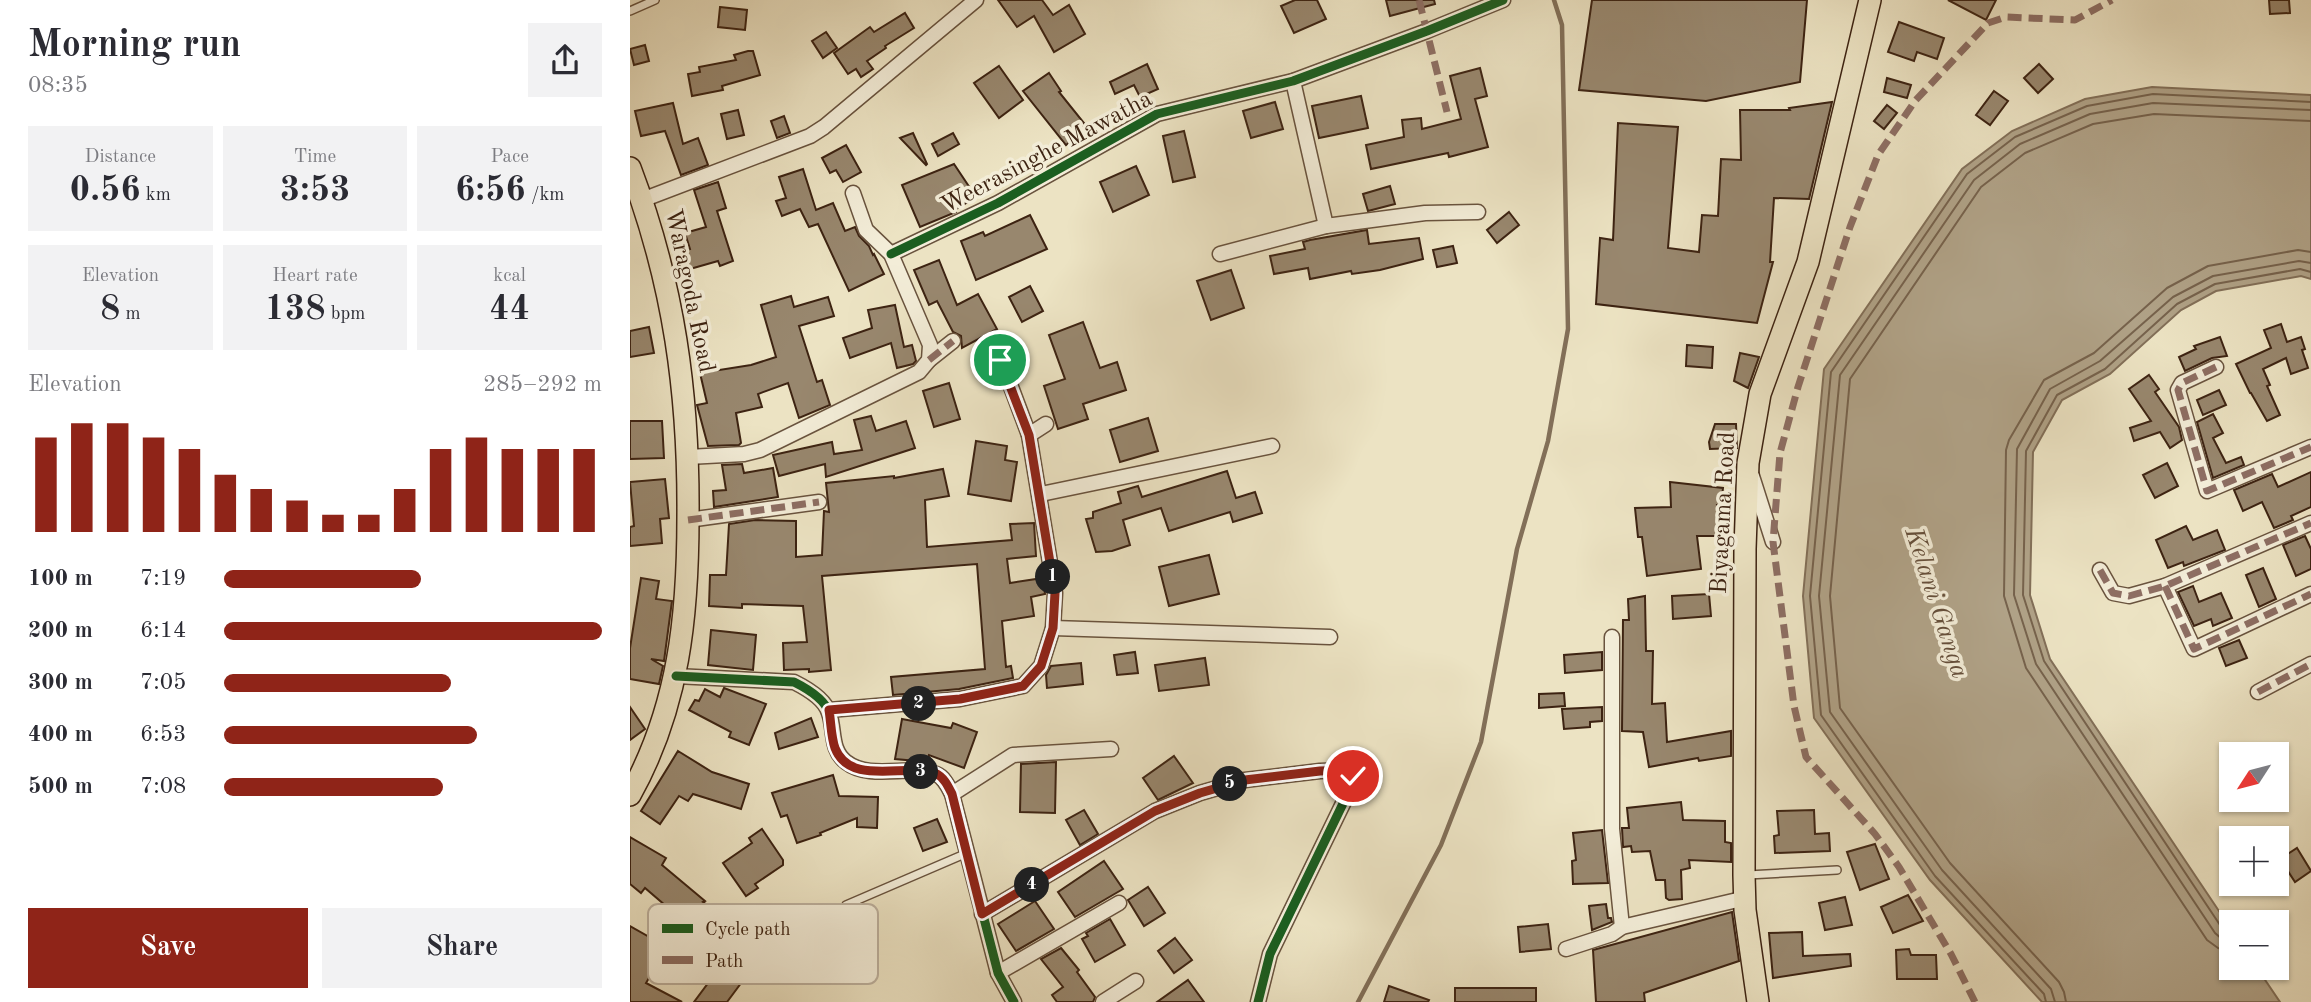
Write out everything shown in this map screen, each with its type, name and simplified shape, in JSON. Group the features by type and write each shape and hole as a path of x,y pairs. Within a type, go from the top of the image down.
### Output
{"main road":[{"name":"Biyagama Road","path":"1758,1002 1745,911 1744,875 1745,548 1748,463 1760,394 1808,262 1870,0"},
{"name":"Waragoda Road","path":"630,168 660,259 681,359 688,457 688,569 676,676 662,724 631,792"}],"street":[{"path":"642,200 810,135 824,127 976,0"},
{"name":"Weerasinghe Mawatha","path":"891,254 998,203 1157,114 1293,81 1503,0"},
{"path":"1293,81 1326,226"},
{"path":"853,193 866,230 891,254 930,345 929,360"},
{"path":"1220,254 1326,226 1425,213 1478,212"},
{"path":"688,457 753,453 919,372 929,360 953,341"},
{"path":"829,710 960,699 1023,686 1041,666 1053,628 1055,593 1041,494 1029,435 1000,360"},
{"path":"2216,367 2182,383 2178,390 2207,491 2311,447"},
{"path":"1029,435 1046,425"},
{"path":"1041,494 1272,446"},
{"path":"1748,463 1773,542"},
{"path":"688,520 820,502"},
{"path":"2100,570 2113,593 2129,596 2165,586 2311,523"},
{"path":"2165,586 2194,649 2311,594"},
{"path":"1053,628 1330,637"},
{"path":"1612,637 1612,828 1622,927"},
{"path":"2258,692 2311,664"},
{"path":"676,676 794,682 806,688 829,710 835,749 846,762 863,771 936,774 946,781 952,794 998,973 1014,1002"},
{"path":"952,794 1013,755 1111,749"},
{"path":"982,914 1155,811 1200,793 1245,780 1350,770 1353,783 1270,954 1258,1002"},
{"path":"1566,949 1612,934 1622,927 1746,898"},
{"path":"998,973 1118,903"},
{"path":"1103,1002 1136,981"}],"lane":[{"path":"630,11 655,0"},
{"path":"848,904 967,853"},
{"path":"1744,875 1837,870"}],"water":[{"name":"Kelani Ganga","path":"2152,87 2311,95 2311,279 2301,276 2216,291 2181,310 2110,374 2062,400 2033,452 2030,595 2050,659 2219,911 2219,980 2265,980 2280,1002 2042,1002 1930,880 1814,718 1803,596 1824,369 1962,169 2012,131 2085,99"}],"building":[{"path":"998,0 1042,0 1053,15 1069,5 1085,34 1054,52 1034,16 1017,27"},
{"path":"1295,0 1317,0 1326,19 1294,33 1281,6"},
{"path":"1386,0 1434,0 1435,4 1390,16"},
{"path":"1592,0 1807,0 1800,82 1706,101 1579,90"},
{"path":"1948,0 1996,0 1986,20"},
{"path":"2269,0 2289,0 2290,13 2270,14"},
{"path":"720,7 747,10 745,30 718,27"},
{"path":"905,13 914,28 867,61 873,69 861,77 856,69 848,74 834,53 870,27 874,32"},
{"path":"1899,22 1944,38 1937,59 1917,52 1914,61 1888,52"},
{"path":"826,32 837,48 823,58 812,41"},
{"path":"645,45 649,61 634,65 630,49"},
{"path":"753,51 760,75 722,86 723,90 692,96 688,74 700,72 699,67 736,60 734,55"},
{"path":"1147,64 1158,89 1140,97 1134,85 1115,94 1110,82"},
{"path":"2039,64 2053,79 2038,93 2024,78"},
{"path":"999,66 1023,100 999,118 974,83"},
{"path":"1480,68 1487,96 1475,99 1488,147 1449,157 1448,153 1371,169 1366,145 1404,137 1402,120 1421,118 1422,129 1461,119 1450,76"},
{"path":"1049,73 1061,91 1059,92 1088,128 1066,145 1023,91"},
{"path":"1887,78 1911,85 1907,98 1884,92"},
{"path":"1994,91 2008,101 1990,125 1976,115"},
{"path":"1361,96 1368,128 1319,138 1312,106"},
{"path":"1275,102 1283,129 1251,138 1243,111"},
{"path":"1832,102 1809,199 1774,198 1770,262 1773,262 1757,323 1596,304 1600,238 1613,240 1618,123 1678,127 1668,248 1699,252 1702,215 1718,216 1721,159 1741,160 1740,110 1790,110 1789,108"},
{"path":"673,103 683,144 698,138 708,165 681,175 665,131 641,136 635,111"},
{"path":"1887,105 1897,113 1884,129 1874,121"},
{"path":"738,110 744,135 727,139 721,114"},
{"path":"784,116 790,133 777,138 771,121"},
{"path":"1184,131 1195,177 1173,182 1163,136"},
{"path":"913,133 927,164 926,165 900,138"},
{"path":"953,133 959,144 938,156 932,144"},
{"path":"846,145 861,172 843,182 836,170 830,173 822,158"},
{"path":"954,164 976,197 955,210 956,212 920,227 902,185"},
{"path":"1136,166 1149,195 1113,212 1100,182"},
{"path":"803,169 816,210 833,203 845,231 855,227 884,274 849,291 818,224 809,227 800,209 782,216 776,201 786,198 779,177"},
{"path":"718,182 726,208 717,211 733,261 720,266 718,261 690,269 684,251 690,249 685,233 706,227 694,190"},
{"path":"1390,186 1395,204 1368,211 1363,194"},
{"path":"1509,212 1519,225 1497,243 1487,230"},
{"path":"1030,215 1047,249 976,280 961,241 983,232 985,236"},
{"path":"1367,230 1369,244 1419,238 1423,259 1380,270 1352,274 1351,271 1310,279 1308,268 1274,274 1270,256 1305,249 1303,242 1310,240"},
{"path":"1453,246 1457,263 1437,267 1433,250"},
{"path":"939,260 957,305 978,294 997,329 962,348 961,336 953,332 937,301 929,305 914,270"},
{"path":"1231,270 1244,308 1211,320 1197,281"},
{"path":"1030,286 1043,311 1022,322 1009,297"},
{"path":"791,296 794,307 828,297 834,316 799,326 817,382 822,380 830,405 799,418 788,383 758,394 762,407 736,413 741,443 739,445 708,446 697,405 707,403 700,373 751,365 776,357 761,305"},
{"path":"895,305 904,347 912,345 916,361 897,368 891,343 850,358 843,338 872,328 868,310"},
{"path":"1083,322 1100,368 1117,362 1126,390 1083,404 1088,419 1058,429 1044,386 1065,379 1049,335"},
{"path":"2281,324 2287,342 2301,337 2308,368 2291,374 2286,358 2263,369 2270,385 2267,386 2280,415 2267,421 2236,364 2271,348 2264,330"},
{"path":"649,327 654,353 630,357 630,331"},
{"path":"2220,337 2227,356 2212,358 2185,371 2179,357 2196,349 2194,346"},
{"path":"1687,345 1713,347 1712,368 1686,366"},
{"path":"1740,353 1759,357 1748,388 1734,381"},
{"path":"2149,375 2159,389 2155,392 2179,427 2182,440 2170,448 2160,432 2134,441 2130,428 2151,421 2129,389"},
{"path":"949,383 960,419 934,427 923,391"},
{"path":"2219,390 2226,405 2203,415 2197,400"},
{"path":"2213,414 2223,433 2213,438 2226,463 2241,457 2244,465 2213,478 2197,422"},
{"path":"871,416 876,431 906,421 915,448 826,477 825,464 779,476 773,455 832,442 834,454 862,450 854,420"},
{"path":"1148,418 1158,451 1120,462 1110,430"},
{"path":"630,421 662,421 664,458 630,459"},
{"path":"1715,424 1736,424 1737,448 1710,449 1709,442"},
{"path":"976,441 1007,446 1005,460 1017,462 1011,501 968,494"},
{"path":"2167,463 2178,486 2155,498 2143,475"},
{"path":"742,464 744,473 773,468 778,497 714,507 713,491 726,490 722,465"},
{"path":"943,469 949,496 925,500 927,547 1012,540 1010,524 1034,523 1036,556 1007,559 1010,583 1043,578 1045,594 1031,597 1034,616 1002,621 1006,667 1011,666 1013,678 959,689 893,695 891,677 985,669 977,564 822,576 831,670 784,670 783,643 807,642 803,606 709,606 710,575 726,575 729,524 755,520 796,521 796,557 822,555 824,511 829,512 826,483 894,478"},
{"path":"1227,471 1236,498 1255,492 1262,513 1233,522 1230,512 1169,531 1161,508 1123,520 1130,545 1112,551 1096,552 1086,519 1093,518 1093,512 1121,503 1118,492 1138,486 1142,497"},
{"path":"2311,472 2311,507 2291,516 2293,520 2274,528 2262,502 2243,511 2234,490 2272,474 2278,487"},
{"path":"665,479 669,518 660,519 662,543 630,546 630,527 634,526 630,482"},
{"path":"1670,482 1723,488 1721,505 1717,505 1720,536 1697,536 1701,569 1647,576 1635,508 1671,507"},
{"path":"2186,526 2193,540 2217,530 2225,550 2184,566 2183,562 2168,568 2156,540"},
{"path":"2305,536 2311,549 2311,569 2296,576 2283,545"},
{"path":"1209,555 1219,594 1169,606 1159,567"},
{"path":"2263,568 2276,599 2259,607 2246,575"},
{"path":"641,578 659,581 656,599 672,601 664,661 651,659 663,666 659,684 630,679 630,648"},
{"path":"2193,586 2199,602 2221,593 2232,618 2213,626 2211,619 2194,626 2178,592"},
{"path":"1709,594 1711,616 1673,619 1672,596"},
{"path":"1645,596 1646,651 1653,651 1652,704 1665,703 1667,742 1731,731 1731,756 1699,761 1698,758 1649,767 1643,732 1622,731 1623,620 1629,620 1628,599"},
{"path":"711,630 756,635 753,670 708,665"},
{"path":"2239,640 2247,658 2226,666 2219,648"},
{"path":"1135,652 1138,673 1117,675 1114,655"},
{"path":"1602,652 1602,670 1565,673 1564,655"},
{"path":"1205,658 1209,685 1159,691 1155,665"},
{"path":"1081,663 1083,684 1047,688 1046,675 1051,666"},
{"path":"724,688 766,704 749,745 729,737 731,732 689,710 695,700 699,701 705,689 720,697"},
{"path":"1564,693 1565,706 1539,708 1539,694"},
{"path":"630,707 645,729 630,740"},
{"path":"1602,707 1602,721 1590,722 1590,727 1564,729 1562,709"},
{"path":"811,718 818,737 779,749 775,733"},
{"path":"902,719 951,728 953,723 977,732 964,768 929,755 928,762 895,759"},
{"path":"678,751 712,772 749,784 741,809 693,794 688,801 679,796 660,824 641,811"},
{"path":"1174,756 1193,783 1158,800 1143,778"},
{"path":"1056,762 1055,813 1020,812 1021,764"},
{"path":"833,775 839,796 878,797 877,828 857,827 857,818 797,843 787,815 781,817 772,793"},
{"path":"1681,802 1683,820 1725,821 1725,842 1731,843 1731,862 1689,860 1690,868 1681,870 1682,899 1669,900 1666,898 1665,880 1656,880 1650,851 1632,852 1631,846 1623,847 1622,828 1629,828 1627,808"},
{"path":"1084,810 1098,834 1080,845 1066,820"},
{"path":"1814,810 1815,834 1829,833 1830,851 1775,853 1774,836 1779,835 1777,811"},
{"path":"937,819 947,842 923,851 914,828"},
{"path":"762,829 783,860 783,865 755,884 758,888 746,896 723,863 752,843 749,838"},
{"path":"1602,830 1608,883 1573,884 1572,861 1576,860 1573,833"},
{"path":"630,837 666,858 662,865 706,904 664,904 645,888 641,893 630,884"},
{"path":"1875,844 1889,879 1860,890 1847,852"},
{"path":"2297,848 2311,871 2295,882 2289,873 2289,853"},
{"path":"1104,861 1123,889 1075,917 1058,892"},
{"path":"1148,887 1165,913 1144,926 1128,900"},
{"path":"1908,895 1923,921 1893,933 1881,907"},
{"path":"1845,897 1852,925 1825,930 1819,903"},
{"path":"1035,901 1054,929 1016,951 998,924"},
{"path":"1606,904 1608,918 1611,918 1612,922 1592,930 1589,906"},
{"path":"1732,912 1739,961 1644,993 1645,1002 1596,1002 1593,950"},
{"path":"1110,919 1125,945 1095,962 1082,939 1088,936 1086,933"},
{"path":"1548,924 1551,949 1520,952 1518,927"},
{"path":"630,926 648,936 646,983 682,1002 630,1002"},
{"path":"1802,932 1803,956 1850,954 1851,966 1773,978 1769,933"},
{"path":"1175,938 1192,960 1174,973 1158,951"},
{"path":"1061,948 1079,970 1077,972 1095,997 1093,1002 1057,1002 1052,995 1063,987 1041,959"},
{"path":"1909,949 1911,955 1936,955 1937,979 1897,979 1896,950"},
{"path":"1188,980 1204,1002 1157,1002"},
{"path":"707,984 740,984 727,1002 694,1002"},
{"path":"1389,986 1429,1000 1384,1002"},
{"path":"1455,988 1536,988 1536,1002 1455,1002"}],"waterway":[{"path":"1358,1002 1441,845 1481,742 1517,549 1548,441 1568,329 1562,25 1554,0"}],"marked path":[{"path":"1419,0 1447,112"},
{"path":"1975,1002 1951,954 1899,867 1875,834 1806,757 1794,706 1773,542 1780,453 1798,387 1850,227 1878,155 1915,101 1988,23 2006,17 2075,20 2112,0"},
{"path":"929,360 953,341"},
{"path":"2216,367 2182,383 2178,390 2207,491 2311,447"},
{"path":"688,520 819,502"},
{"path":"2100,570 2113,593 2129,596 2165,586 2311,523"},
{"path":"2165,586 2194,649 2311,594"},
{"path":"2258,692 2311,664"}],"cycle path":[{"path":"891,254 998,203 1157,114 1293,81 1503,0"},
{"path":"829,710 960,699 1023,686 1041,666 1053,628 1055,593 1029,435 1001,360"},
{"path":"676,676 794,682 824,703 831,719 837,752 846,762 856,768 878,772 926,771 941,777 952,794 998,973 1014,1002"},
{"path":"982,914 1155,811 1200,793 1245,780 1350,770 1353,783 1270,954 1258,1002"}],"route":[{"path":"1000,360 1029,435 1041,494 1055,593 1053,628 1041,666 1023,686 960,699 829,710 835,749 846,762 863,771 921,772 936,774 946,781 952,794 982,914 1155,811 1200,793 1245,780 1320,771 1350,770 1353,776"}]}
